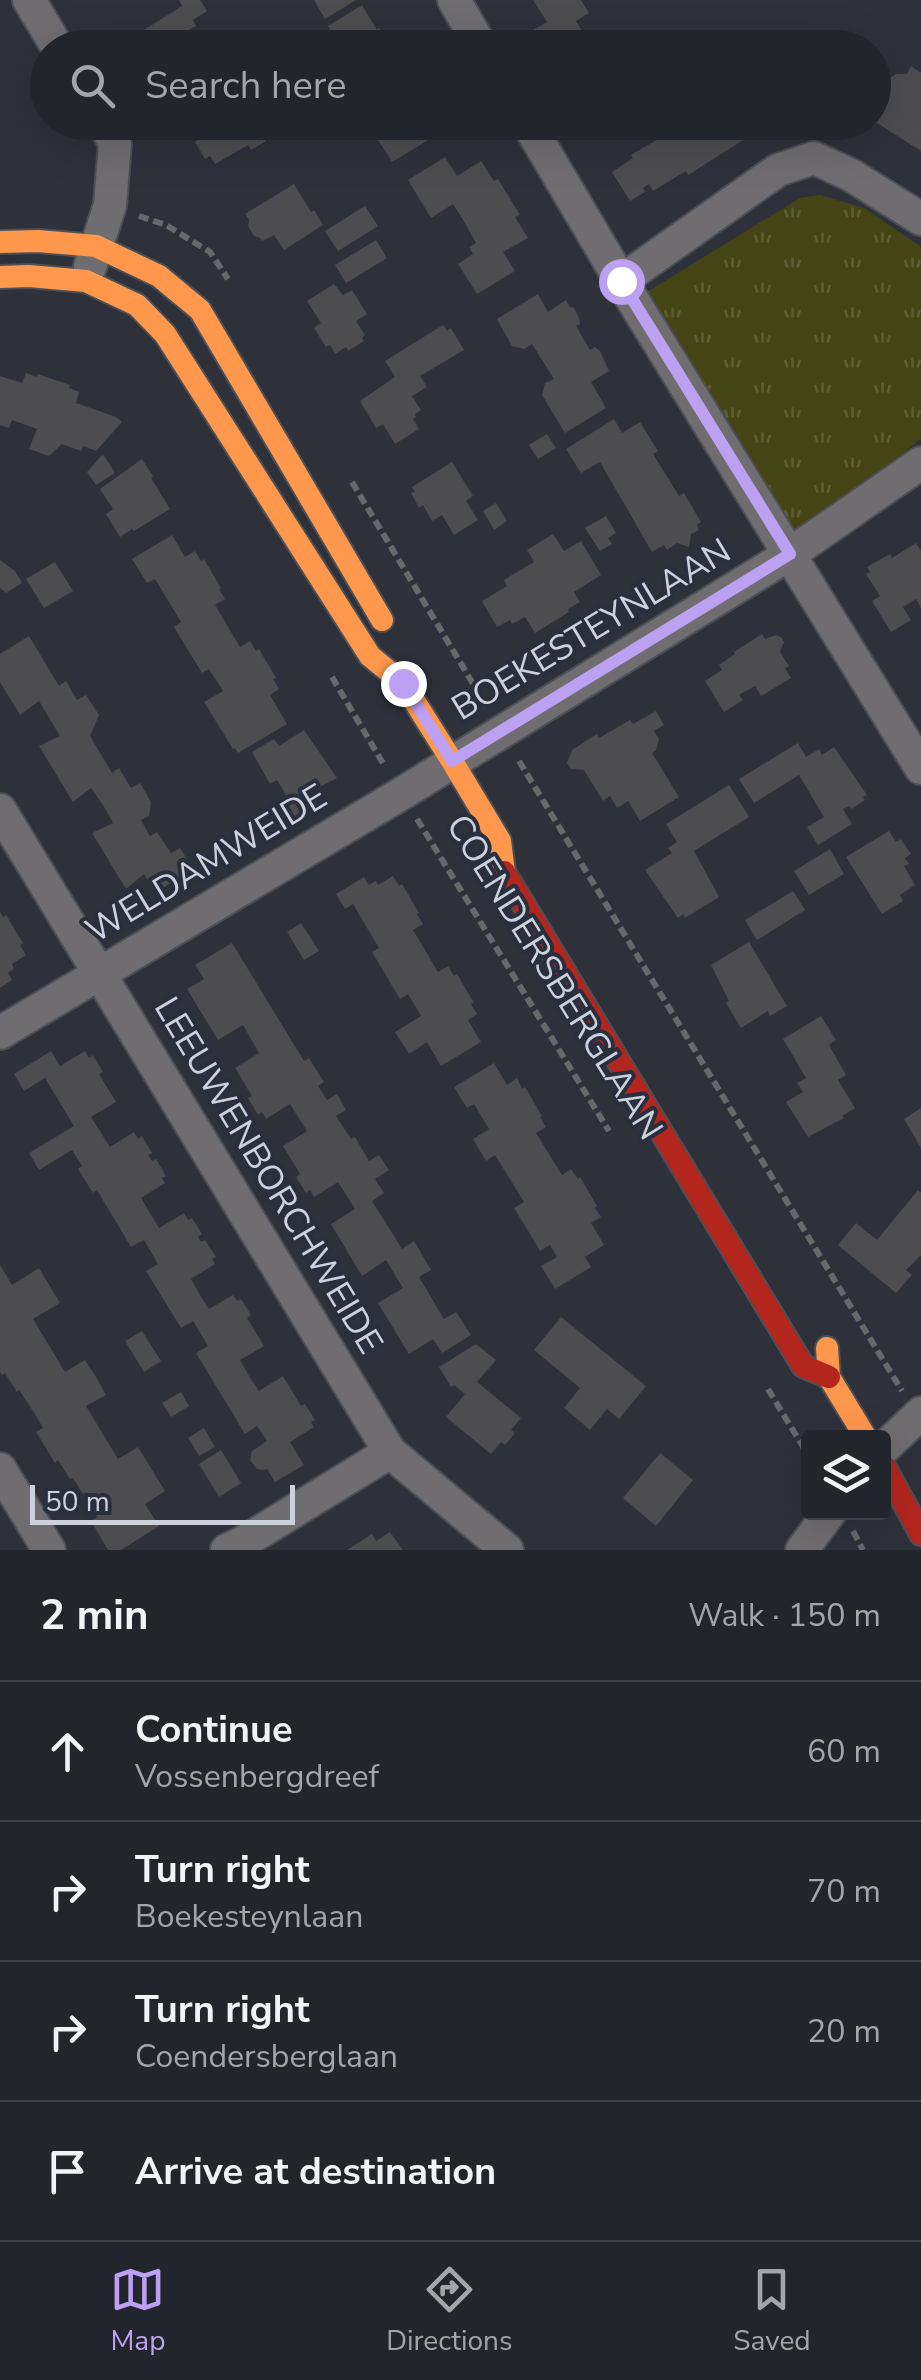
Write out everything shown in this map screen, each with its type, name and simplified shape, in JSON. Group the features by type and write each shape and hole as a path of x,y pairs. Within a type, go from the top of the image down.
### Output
{"street":[{"path":"29,0 47,30"},
{"path":"454,0 472,30"},
{"path":"86,282 110,205 114,140"},
{"path":"538,140 921,768"},
{"path":"621,281 778,170 814,158 852,176 921,220"},
{"name":"COENDERSBERGLAAN","path":"0,242 38,240 96,246 159,276 200,310 396,644 403,683"},
{"name":"COENDERSBERGLAAN","path":"0,277 86,282 136,304 166,334 370,656 403,683 452,761 500,841 504,874 803,1366 829,1378"},
{"name":"BOEKESTEYNLAAN","path":"452,761 790,554 921,463"},
{"name":"WELDAMWEIDE","path":"0,1032 452,761"},
{"name":"LEEUWENBORCHWEIDE","path":"0,810 390,1452 507,1550"},
{"name":"COENDERSBERGLAAN","path":"500,841 528,858"},
{"name":"COENDERSBERGLAAN","path":"819,1334 829,1352 829,1378 861,1430"},
{"path":"891,1441 921,1413"},
{"path":"227,1550 390,1452"},
{"path":"0,1469 49,1550"},
{"path":"891,1479 921,1534"},
{"path":"802,1550 824,1520"}],"path":[{"name":"COENDERSBERGLAAN","path":"332,676 610,1133"},
{"path":"767,1387 801,1443"}],"green space":[{"path":"820,195 864,208 921,247 921,438 886,469 793,531 647,292 800,198"}],"building":[{"path":"179,0 200,0 207,11 193,20 196,26 188,30 144,30 182,6"},
{"path":"314,0 356,0 325,19"},
{"path":"533,0 581,0 589,13 576,21 582,30 533,30 547,22"},
{"path":"362,5 377,30 330,30 328,26"},
{"path":"911,66 921,73 921,151 891,132 891,77 907,74"},
{"path":"378,140 428,140 392,162"},
{"path":"656,140 743,140 688,175 686,171 653,191 649,184 643,188 645,192 630,201 612,172 633,158 631,155"},
{"path":"266,141 251,150 248,145 215,164 210,156 205,159 195,142"},
{"path":"445,157 457,176 481,161 494,181 498,179 520,215 515,217 528,238 503,252 515,271 477,294 458,264 473,254 469,247 476,243 465,223 453,204 431,218 408,180"},
{"path":"294,184 323,225 284,250 274,235 262,241 254,236 245,214"},
{"path":"365,206 378,226 338,251 325,231"},
{"path":"376,240 387,258 346,283 335,265"},
{"path":"334,284 343,295 352,290 367,314 356,321 365,335 364,341 335,354 314,328 321,323 307,301"},
{"path":"538,294 548,312 566,300 574,308 580,324 576,326 590,350 595,347 600,351 609,371 591,382 606,408 565,433 542,395 545,383 554,379 532,344 524,349 512,346 497,319"},
{"path":"443,325 447,331 451,328 464,350 420,376 427,387 412,396 421,410 413,419 419,429 395,444 383,424 376,428 360,401 395,377 385,361"},
{"path":"26,373 70,385 79,392 76,403 122,422 96,451 83,446 81,451 62,444 49,456 29,449 37,429 12,420 9,428 0,425 0,376 22,383"},
{"path":"614,419 622,433 640,422 658,451 653,454 701,522 697,525 699,530 691,534 689,547 677,543 667,550 664,545 652,552 600,462 581,473 566,449"},
{"path":"547,434 556,448 538,459 529,445"},
{"path":"103,454 115,473 96,485 87,472"},
{"path":"142,459 170,509 120,537 106,514 113,509 100,489"},
{"path":"452,462 473,496 466,501 478,520 454,535 442,515 432,521 411,493 415,492 412,487"},
{"path":"496,503 507,521 494,530 483,511"},
{"path":"606,516 616,533 608,538 612,544 600,551 585,528"},
{"path":"553,534 564,551 581,541 601,575 574,592 580,602 569,612 535,633 525,617 497,627 482,601 507,586 504,580 534,562 527,550"},
{"path":"172,535 185,557 195,551 201,561 204,559 225,599 215,605 240,647 250,641 276,678 273,679 279,689 270,695 287,724 238,753 204,702 223,691 209,669 202,673 174,627 181,622 155,579 147,583 132,559"},
{"path":"916,543 921,551 921,608 916,599 903,607 911,620 891,632 872,601 880,596 866,574 870,572 867,567"},
{"path":"0,560 15,571 22,583 6,593 0,588"},
{"path":"55,562 73,591 44,608 26,579"},
{"path":"762,634 765,639 781,637 784,642 780,652 791,678 761,696 755,686 739,695 743,700 724,712 705,681 722,670 719,665 734,652"},
{"path":"29,636 59,686 66,681 77,700 86,695 99,715 90,736 112,773 119,768 131,788 140,783 151,802 149,816 141,820 150,836 157,832 171,853 180,848 193,869 155,893 144,874 126,889 92,833 113,823 103,805 91,788 73,802 39,746 60,736 39,701 20,715 0,682 0,654"},
{"path":"656,711 664,725 654,731 659,739 652,753 679,797 640,821 628,801 617,808 610,796 603,801 584,770 571,769 567,763 572,750 597,734 599,738"},
{"path":"304,730 337,778 304,795 313,808 284,826 275,812 291,803 277,780 270,784 252,752 274,739 279,746"},
{"path":"798,743 806,757 819,749 822,755 834,747 867,795 851,809 843,809 852,824 818,845 807,827 824,817 799,775 754,803 739,779"},
{"path":"729,785 749,817 694,851 719,897 685,918 683,914 678,918 645,870 672,853 668,848 677,842 666,824"},
{"path":"889,831 896,842 901,839 911,854 905,858 909,864 904,866 915,885 900,895 903,901 882,914 846,857"},
{"path":"830,849 844,874 809,895 794,871"},
{"path":"393,876 419,913 423,924 413,930 438,972 448,966 454,976 457,974 477,1014 468,1020 481,1042 441,1066 427,1042 409,1054 395,1032 421,1016 408,994 400,999 372,952 379,948 353,904 345,909 336,894 364,877 369,885 376,881 378,885"},
{"path":"793,891 805,910 757,940 745,920"},
{"path":"0,912 3,917 6,915 23,943 20,945 26,955 12,964 14,969 8,973 12,980 0,988"},
{"path":"301,923 319,951 304,960 287,932"},
{"path":"749,942 787,1006 770,1016 768,1011 741,1028 711,965"},
{"path":"232,943 304,1061 309,1058 324,1082 318,1086 327,1100 337,1094 346,1110 336,1116 351,1139 355,1137 369,1161 379,1155 389,1170 375,1179 384,1193 372,1201 402,1249 414,1241 431,1270 419,1277 444,1319 456,1312 471,1335 442,1353 433,1339 409,1354 378,1303 403,1288 386,1260 362,1276 331,1224 355,1209 338,1182 314,1197 310,1190 306,1193 283,1146 307,1131 290,1104 266,1119 262,1112 258,1115 235,1068 259,1053 243,1025 218,1040 187,989 204,979 195,965"},
{"path":"821,1016 836,1040 829,1045 846,1075 838,1080 855,1108 808,1137 786,1102 803,1092 797,1083 806,1078 783,1039"},
{"path":"51,1051 60,1066 85,1051 89,1058 93,1055 116,1102 91,1117 110,1147 134,1132 138,1139 142,1136 152,1153 148,1155 152,1161 156,1159 166,1176 162,1178 165,1183 141,1198 159,1228 184,1213 188,1220 192,1218 202,1234 198,1237 201,1242 205,1240 216,1257 212,1259 215,1264 191,1279 200,1295 209,1309 233,1295 237,1301 241,1299 251,1315 247,1318 264,1346 240,1360 249,1376 259,1391 283,1376 301,1406 305,1404 315,1420 311,1422 314,1427 290,1442 304,1465 275,1482 267,1469 257,1469 250,1460 252,1451 267,1441 257,1426 245,1434 196,1353 208,1346 193,1321 181,1328 146,1271 158,1264 144,1240 131,1247 97,1190 93,1193 78,1169 82,1166 72,1150 39,1170 29,1153 74,1126 45,1078 24,1091 14,1074"},
{"path":"494,1063 507,1085 517,1078 522,1089 525,1087 546,1127 536,1133 562,1175 571,1169 580,1177 601,1217 591,1223 604,1245 585,1257 591,1267 555,1289 541,1266 557,1257 550,1245 540,1251 514,1208 524,1202 495,1155 486,1161 473,1139 489,1129 474,1104 467,1108 454,1087"},
{"path":"921,1108 921,1148 904,1119"},
{"path":"918,1190 921,1255 906,1270 912,1275 896,1293 838,1245 856,1223 877,1240"},
{"path":"0,1265 12,1285 39,1268 60,1303 33,1319 65,1372 85,1360 96,1377 106,1395 86,1406 118,1459 138,1447 165,1491 145,1504 159,1526 121,1550 108,1550 91,1521 97,1517 88,1502 58,1460 55,1463 36,1432 43,1428 35,1414 5,1373 0,1372"},
{"path":"561,1317 646,1386 619,1419 607,1409 590,1430 564,1408 580,1388 534,1350"},
{"path":"142,1331 161,1361 144,1372 125,1341"},
{"path":"476,1344 496,1360 477,1382 521,1418 505,1445 501,1442 491,1454 446,1417 465,1394 454,1385 451,1387 439,1367"},
{"path":"181,1392 189,1406 171,1417 162,1403"},
{"path":"204,1428 215,1447 199,1456 188,1438"},
{"path":"221,1450 241,1483 219,1497 199,1464"},
{"path":"660,1453 693,1480 656,1526 623,1498"},
{"path":"390,1532 403,1550 347,1550 372,1534 376,1541"}],"traffic: slow":[{"path":"0,242 96,246 159,276 200,310 382,620"},
{"path":"0,277 86,281 137,305 165,334 370,656 403,683 500,841 504,872"},
{"path":"827,1348 829,1377 861,1430"}],"traffic: jam":[{"path":"504,872 803,1366 829,1377"},
{"path":"891,1479 921,1534"}],"route":[{"path":"403,683 452,761 790,554 621,281"}]}
